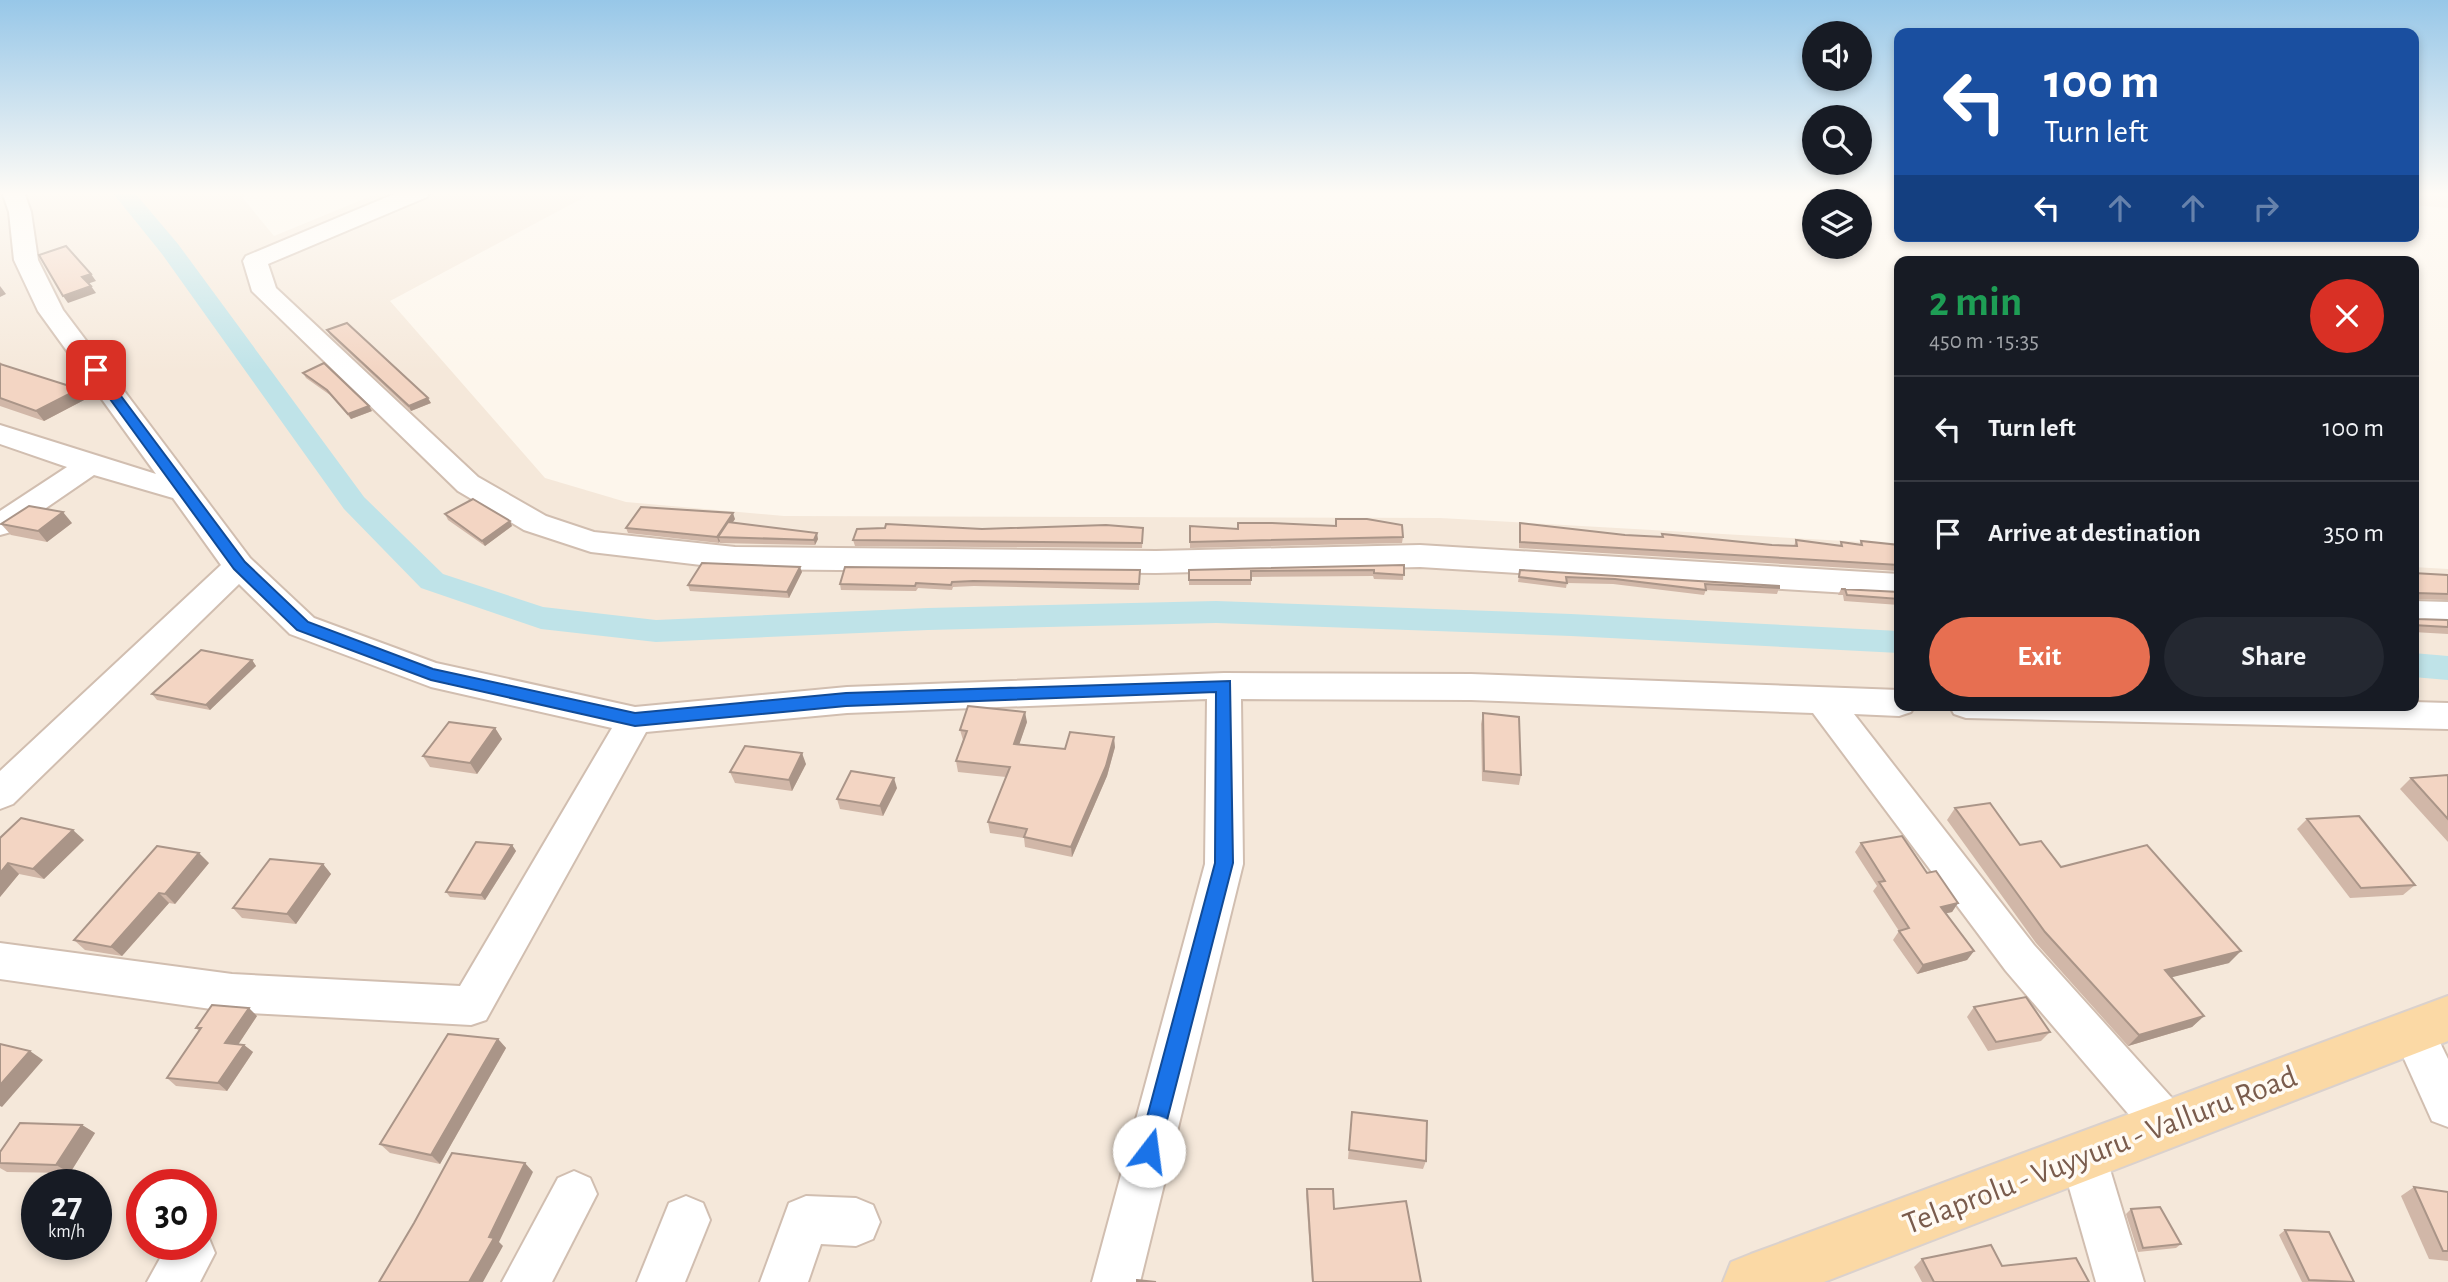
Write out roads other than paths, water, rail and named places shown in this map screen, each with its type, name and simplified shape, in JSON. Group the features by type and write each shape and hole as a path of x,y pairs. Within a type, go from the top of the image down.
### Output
{"main road":[{"name":"Telaprolu - Vuyyuru - Valluru Road","path":"1767,1279 2165,1123 2431,1025"}],"street":[{"path":"16,252 17,264 239,566 302,626 431,674 635,720 846,700 1224,686 1471,687 1894,703"},
{"path":"277,252 255,261 264,291 468,485 535,523 591,542 735,558 1156,562 1420,556 1894,585"},
{"path":"0,434 90,465 184,491"},
{"path":"0,525 90,465"},
{"path":"0,794 239,566"},
{"path":"2419,612 2448,613"},
{"path":"1116,1282 1224,863 1224,686"},
{"path":"1823,700 2020,958 2165,1123"},
{"path":"2229,711 2448,716"},
{"path":"0,961 232,993 471,1006 635,720"},
{"path":"2431,1025 2448,1106"},
{"path":"2083,1156 2120,1282"},
{"path":"526,1282 574,1194"},
{"path":"661,1282 686,1220"},
{"path":"784,1282 807,1220 856,1222"}],"waterway":[{"path":"172,252 354,503 432,581 541,618 656,631 928,619 1216,612 1571,625 1894,642"},
{"path":"2419,666 2448,668"}]}
